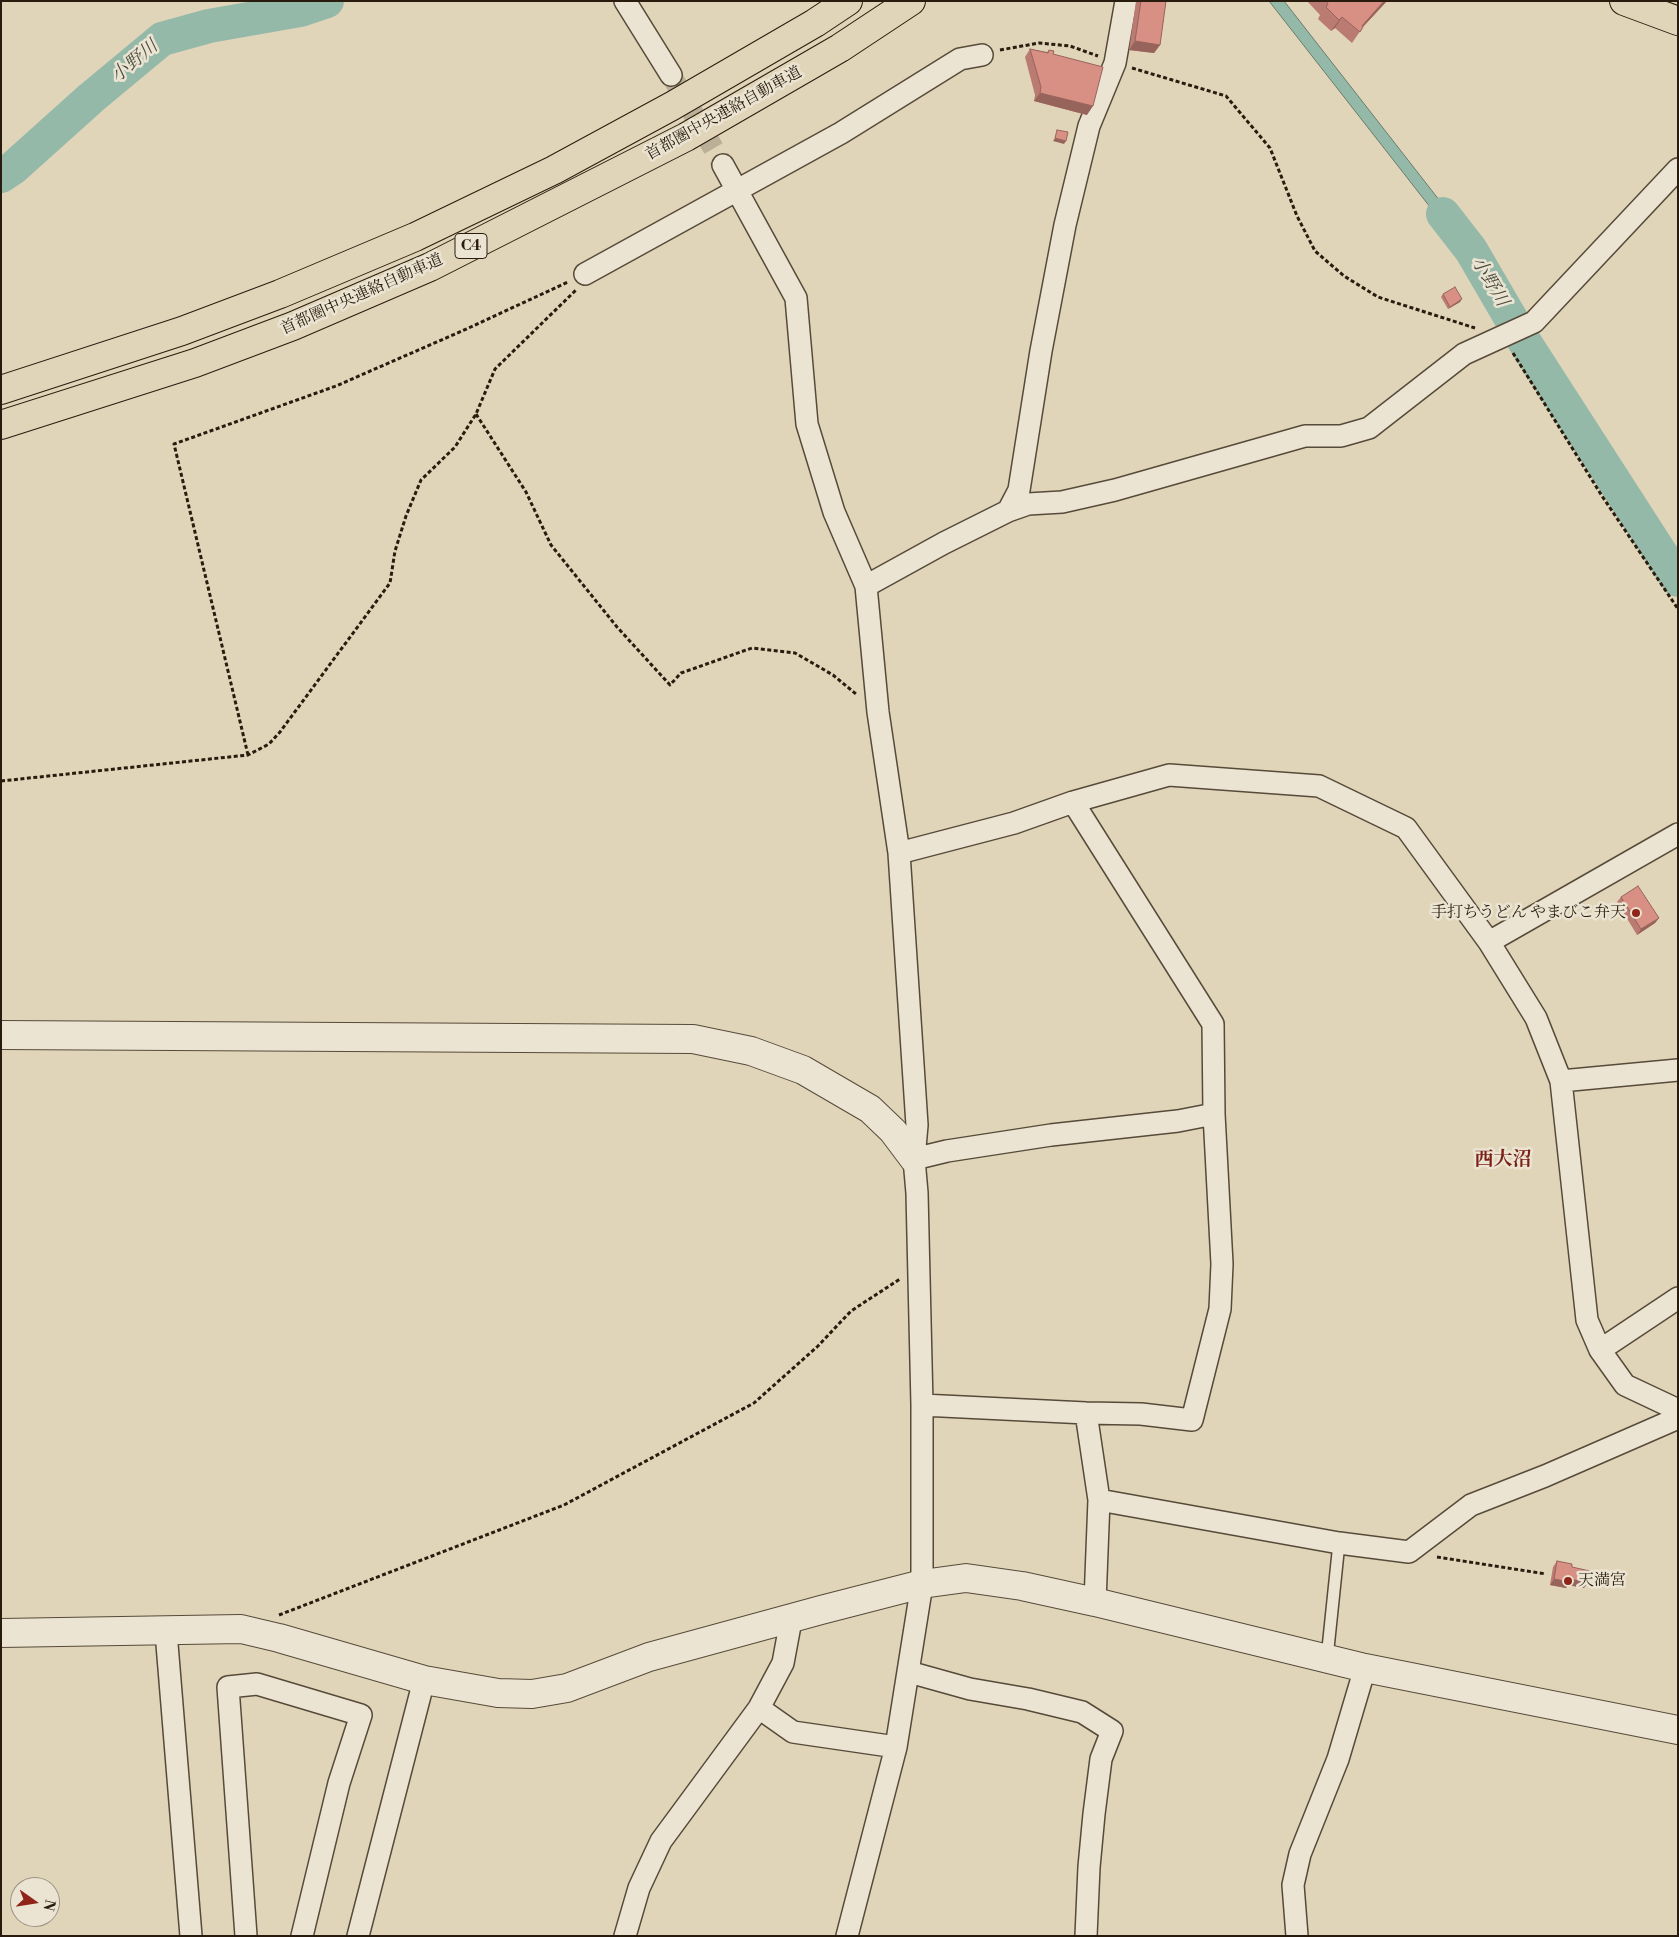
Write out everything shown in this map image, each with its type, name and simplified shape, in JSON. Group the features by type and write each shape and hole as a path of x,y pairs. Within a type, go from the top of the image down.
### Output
{"highway":[{"name":"首都圏中央連絡自動車道","path":"1,390 182,331 280,294 415,237 554,170 672,106 815,23 848,1"},
{"name":"首都圏中央連絡自動車道","path":"1,425 195,363 293,326 430,267 686,137 840,48 911,1"},
{"path":"1624,1 1678,21"}],"street":[{"path":"625,1 671,75"},
{"path":"1008,512 1019,490 1041,351 1068,216 1089,126 1115,63 1126,1"},
{"path":"585,274 840,134 960,59 982,55"},
{"path":"723,166 796,298 807,424 834,512 866,586 878,712 900,853 917,1125 914,1159 917,1193 922,1405 922,1584 896,1747 847,1936"},
{"path":"866,586 944,543 1028,504 1062,502 1115,490 1282,441 1305,436 1342,436 1369,428 1464,354 1534,322 1678,169"},
{"path":"900,853 1014,823 1073,802 1169,775 1319,786 1406,828 1489,942 1536,1018 1561,1081 1587,1320 1600,1350 1625,1385 1678,1410"},
{"path":"922,1405 1141,1414 1192,1420 1220,1309 1222,1264 1214,1114 1213,1024 1073,802"},
{"path":"1489,942 1678,834"},
{"path":"1,1035 693,1039 750,1051 802,1070 870,1109 894,1132 914,1159"},
{"path":"1561,1081 1678,1070"},
{"path":"914,1159 947,1151 1042,1136 1178,1121 1214,1114"},
{"path":"1600,1350 1678,1298"},
{"path":"1086,1413 1099,1500 1095,1602"},
{"path":"1099,1500 1340,1543 1409,1552 1471,1505 1545,1476 1678,1418"},
{"path":"1,1633 166,1632 241,1629 279,1638 424,1680 498,1693 532,1694 567,1688 650,1657 922,1584 966,1578 1022,1586 1095,1602 1365,1668 1678,1730"},
{"path":"626,1936 639,1888 661,1841 760,1708 783,1663 791,1620"},
{"path":"166,1632 191,1936"},
{"path":"1297,1936 1293,1885 1300,1854 1338,1759 1365,1668"},
{"path":"909,1672 970,1689 1028,1699 1082,1712 1112,1731 1101,1759 1094,1814 1089,1867 1086,1936"},
{"path":"358,1936 424,1680"},
{"path":"246,1936 228,1687 257,1684 361,1715 339,1783 302,1936"},
{"path":"760,1708 793,1732 896,1747"}],"lane":[{"path":"1327,1658 1340,1543"}],"path":[{"path":"982,55 1013,46 1039,43 1070,46 1115,63 1226,96 1270,148 1297,216 1315,251 1344,276 1378,297 1434,316 1504,335 1602,496 1678,609"},
{"path":"1,781 248,755 269,744 280,732 390,583 395,551 406,516 421,480 455,447 476,414 494,369 575,293 585,274"},
{"path":"248,755 174,444 336,386 462,332 585,274"},
{"path":"476,414 526,492 551,545 617,627 670,685 681,673 752,648 795,653 833,675 878,712"},
{"path":"278,1615 564,1505 676,1445 754,1403 818,1346 851,1311 903,1277 919,1271"},
{"path":"1409,1552 1546,1574"}],"shaded area":[{"path":"1269,1 1284,1 1475,246 1466,253"}],"building":[{"path":"1141,1 1166,1 1160,45 1135,41"},
{"path":"1326,1 1384,1 1362,26 1360,32 1342,17 1339,20 1326,7 1328,4"},
{"path":"1030,49 1048,53 1049,50 1054,51 1053,54 1103,67 1093,106 1040,93 1041,87"},
{"path":"1057,130 1068,132 1066,141 1055,138"},
{"path":"1455,287 1462,299 1450,307 1443,294"},
{"name":"手打ちうどん やまびこ弁天","path":"1638,886 1659,918 1641,929 1621,897"},
{"path":"1557,1561 1590,1571 1588,1583 1570,1579 1570,1582 1554,1579"}],"waterway":[{"name":"小野川","path":"1,176 13,168 91,98 162,39 209,26 300,10 327,1"},
{"name":"小野川","path":"1443,214 1471,250 1524,341 1678,580"}],"tunnel":[{"path":"671,75 723,165"}],"place":[{"name":"手打ちうどん やまびこ弁天","path":"1636,913"},
{"name":"天満宮","path":"1568,1581"}],"district":[{"name":"西大沼","path":"1503,1160"}]}
